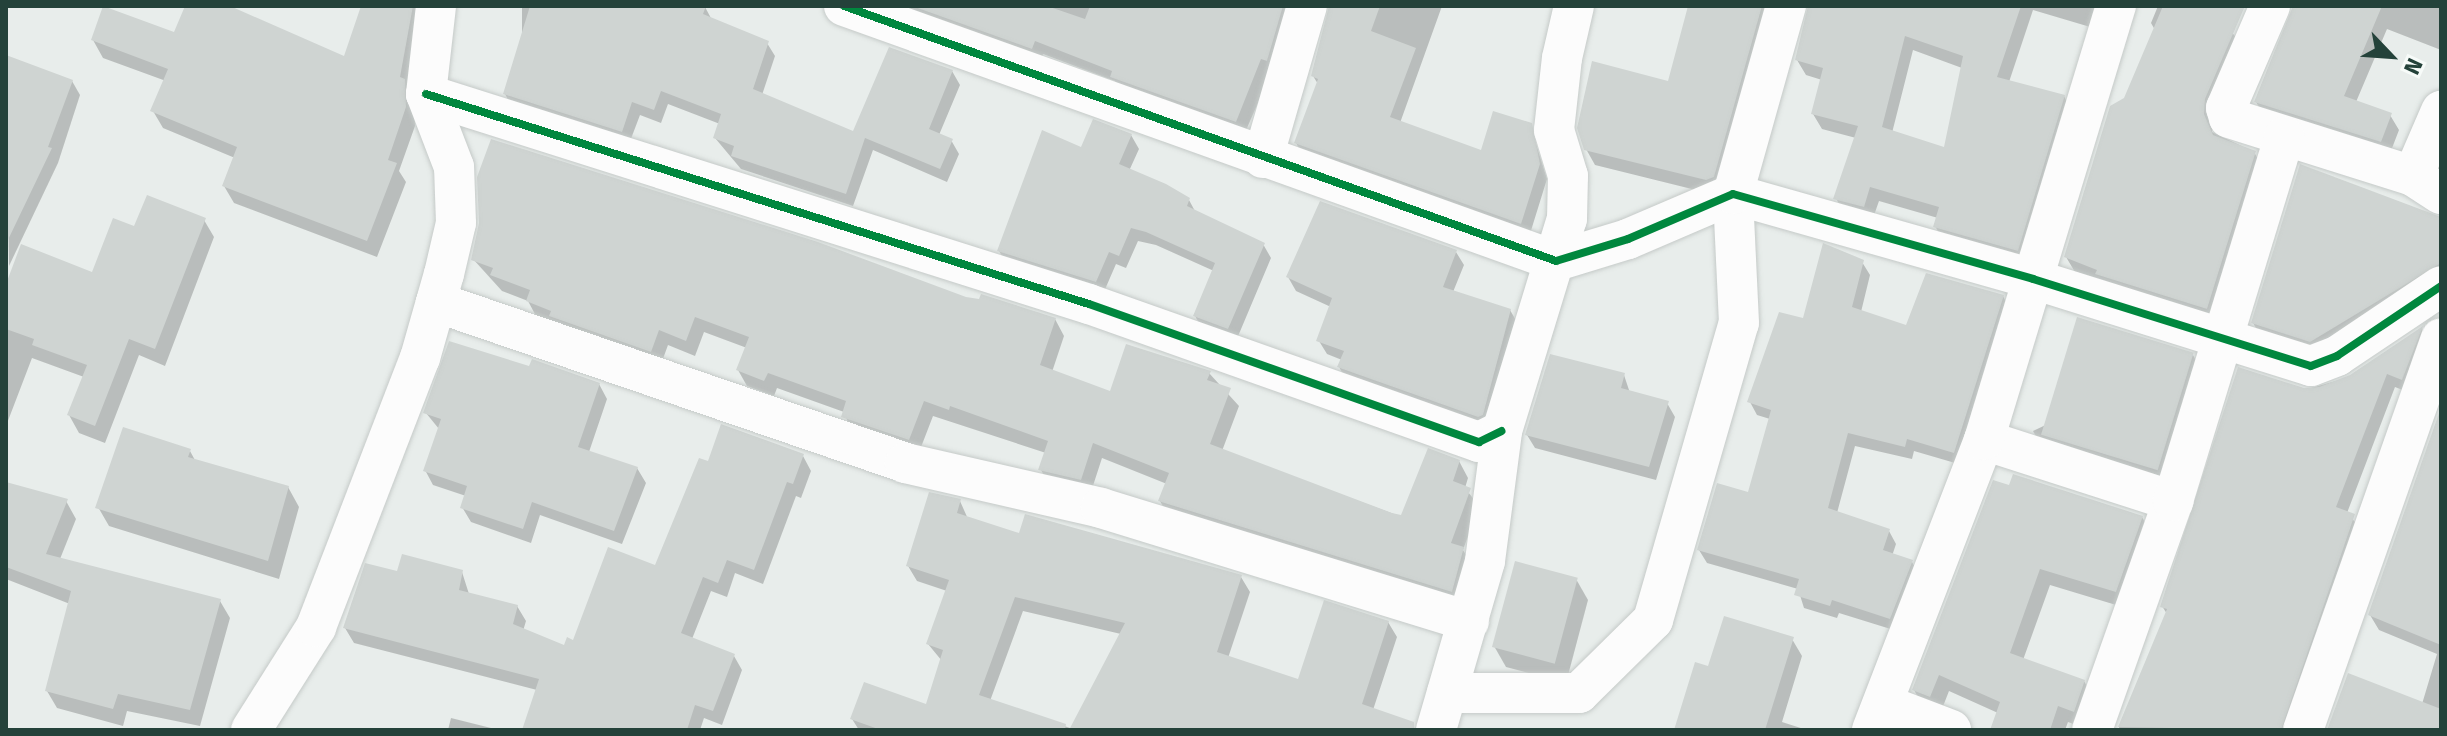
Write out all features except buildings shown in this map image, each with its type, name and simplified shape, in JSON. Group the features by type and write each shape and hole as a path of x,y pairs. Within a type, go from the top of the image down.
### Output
{"street":[{"path":"251,730 316,627 436,302 456,223 454,167 426,94 436,6"},
{"path":"844,6 1556,261 1628,239 1733,194 2033,279 2311,366 2324,364 2441,286"},
{"path":"1263,158 1307,6"},
{"path":"1574,6 1554,130 1570,195 1556,261 1502,431 1485,561 1442,712 1579,693 1653,620 1739,323 1733,194 1786,6"},
{"path":"1951,730 1878,717 1984,440 2116,6"},
{"path":"2270,6 2226,108 2236,124 2427,185 2441,111"},
{"path":"426,94 1089,304 1479,442 1502,431"},
{"path":"2092,730 2173,501 2284,137"},
{"path":"436,302 905,463 1101,508 1469,621"},
{"path":"2303,730 2441,339"},
{"path":"1984,440 2173,501"}],"cycle path":[{"path":"844,6 1556,261 1628,239 1733,194 2033,279 2311,366 2337,356 2441,286"},
{"path":"426,94 1089,304 1479,442 1502,431"}]}
